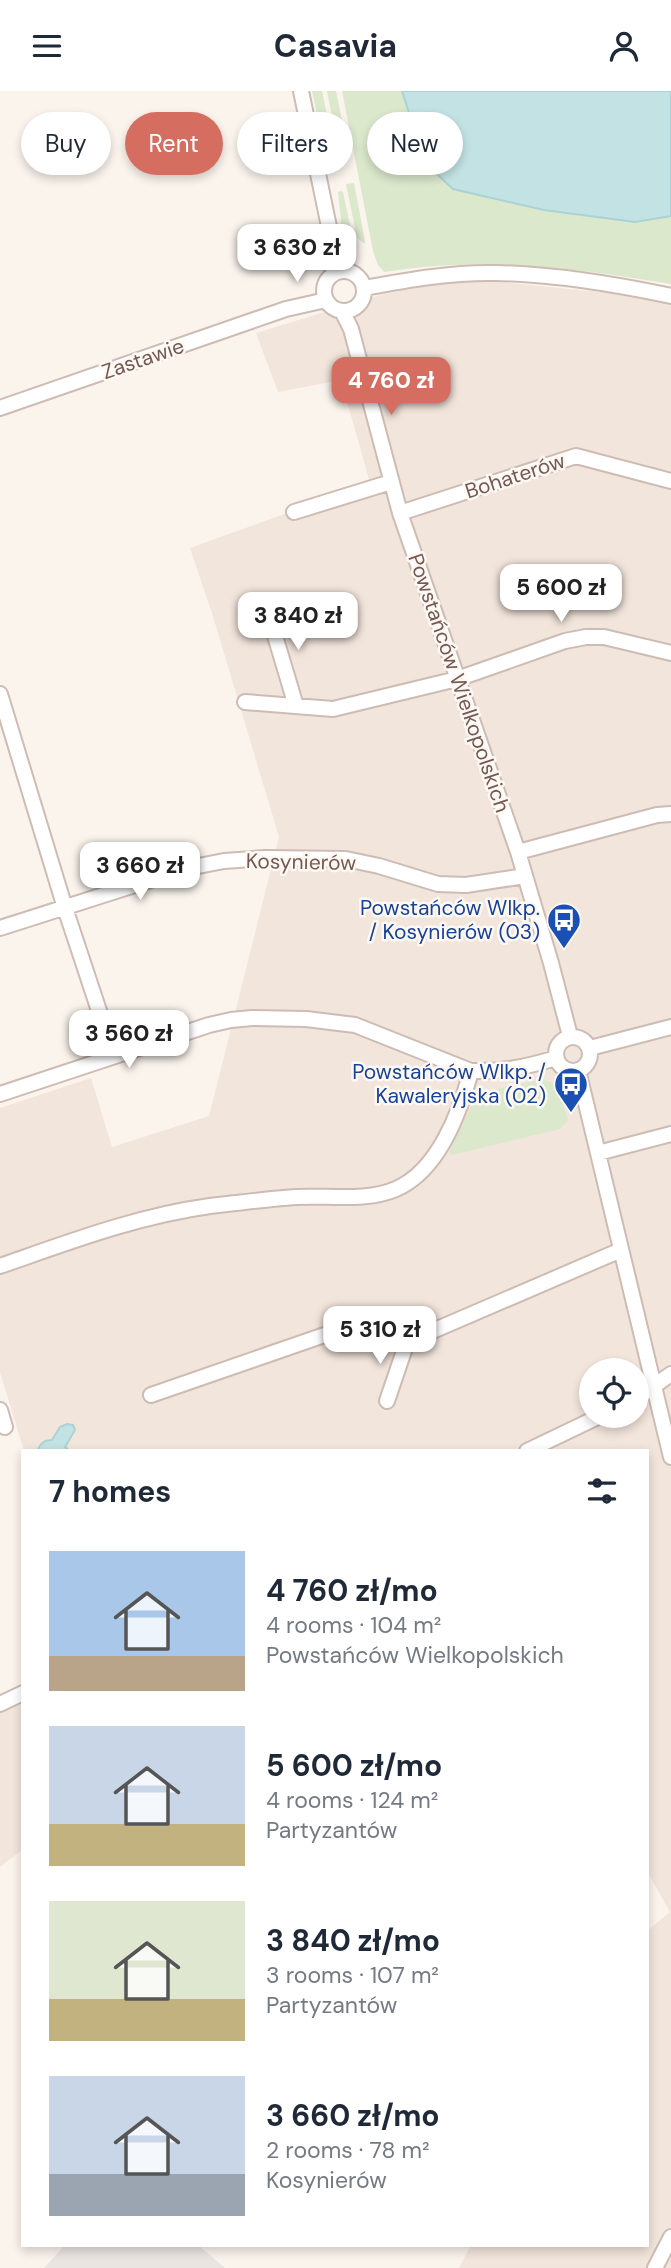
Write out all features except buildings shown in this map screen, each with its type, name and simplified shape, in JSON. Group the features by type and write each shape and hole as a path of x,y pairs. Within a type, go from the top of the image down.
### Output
{"street":[{"path":"301,91 340,273"},
{"path":"340,273 354,273 363,285 362,301 349,309 333,308 325,295 326,283 340,273"},
{"path":"363,285 497,273 624,286 671,296"},
{"name":"Zastawie","path":"0,408 325,295"},
{"name":"Powstańców Wielkopolskich","path":"349,309 351,329 400,513 518,852 570,1037"},
{"name":"Bohaterów","path":"400,513 576,456 671,481"},
{"path":"294,512 391,482"},
{"path":"267,609 296,706"},
{"path":"244,702 333,709 457,679 586,637 604,637 671,653"},
{"path":"0,694 65,908 114,1056"},
{"path":"518,852 657,815 671,814"},
{"name":"Kosynierów","path":"0,928 188,868 224,862 265,858 346,859 438,884 466,885 525,876"},
{"path":"0,1094 231,1020 306,1019 355,1025 471,1071 517,1069 556,1058"},
{"path":"590,1048 671,1027"},
{"path":"570,1037 582,1039 590,1048 587,1064 578,1070 570,1071 556,1058 558,1044 570,1037"},
{"path":"578,1070 671,1457"},
{"path":"0,1266 109,1228 161,1215 296,1197 367,1196 396,1189 416,1177 433,1159 445,1138 471,1071"},
{"path":"598,1153 671,1134"},
{"path":"150,1395 336,1331 384,1342 407,1342 621,1250"},
{"path":"387,1401 407,1342"},
{"path":"649,1391 671,1374"},
{"path":"0,1410 5,1427"},
{"path":"531,1449 579,1426"},
{"path":"0,1704 21,1694"},
{"path":"655,2268 671,2237"}],"shaded area":[{"path":"490,281 628,295 671,304 671,2268 459,2268 470,2247 649,2247 649,1929 670,1912 649,1875 649,1449 23,1449 0,1372 0,1108 91,1078 112,1147 209,1116 279,837 190,548 370,483 341,380 278,392 256,333 380,295 443,283"},
{"path":"21,1697 21,1851 0,1867 0,1706"},
{"path":"63,2247 200,2247 225,2268 44,2268"}],"green space":[{"path":"312,91 322,91 326,112 316,112"},
{"path":"327,91 336,91 340,112 331,112"},
{"path":"342,91 402,91 413,112 367,112 367,175 446,175 453,189 544,210 635,222 671,216 671,284 528,266 457,265 384,272 373,251 353,148 353,112 346,112"},
{"path":"354,183 365,244 357,238 346,184"},
{"path":"341,191 352,235 351,238 343,240 338,192"},
{"path":"543,1079 557,1085 568,1120 560,1129 452,1155 449,1152 476,1097 488,1091"}],"water":[{"path":"402,91 671,91 671,216 635,222 544,210 453,189 438,175 463,175 463,112 409,112"},
{"path":"73,1425 75,1430 65,1447 68,1449 38,1449 43,1443 52,1440 60,1427"}],"place":[{"name":"Powstańców Wlkp. / Kosynierów (03)","path":"564,950"},
{"name":"Powstańców Wlkp. / Kawaleryjska (02)","path":"571,1114"}]}
